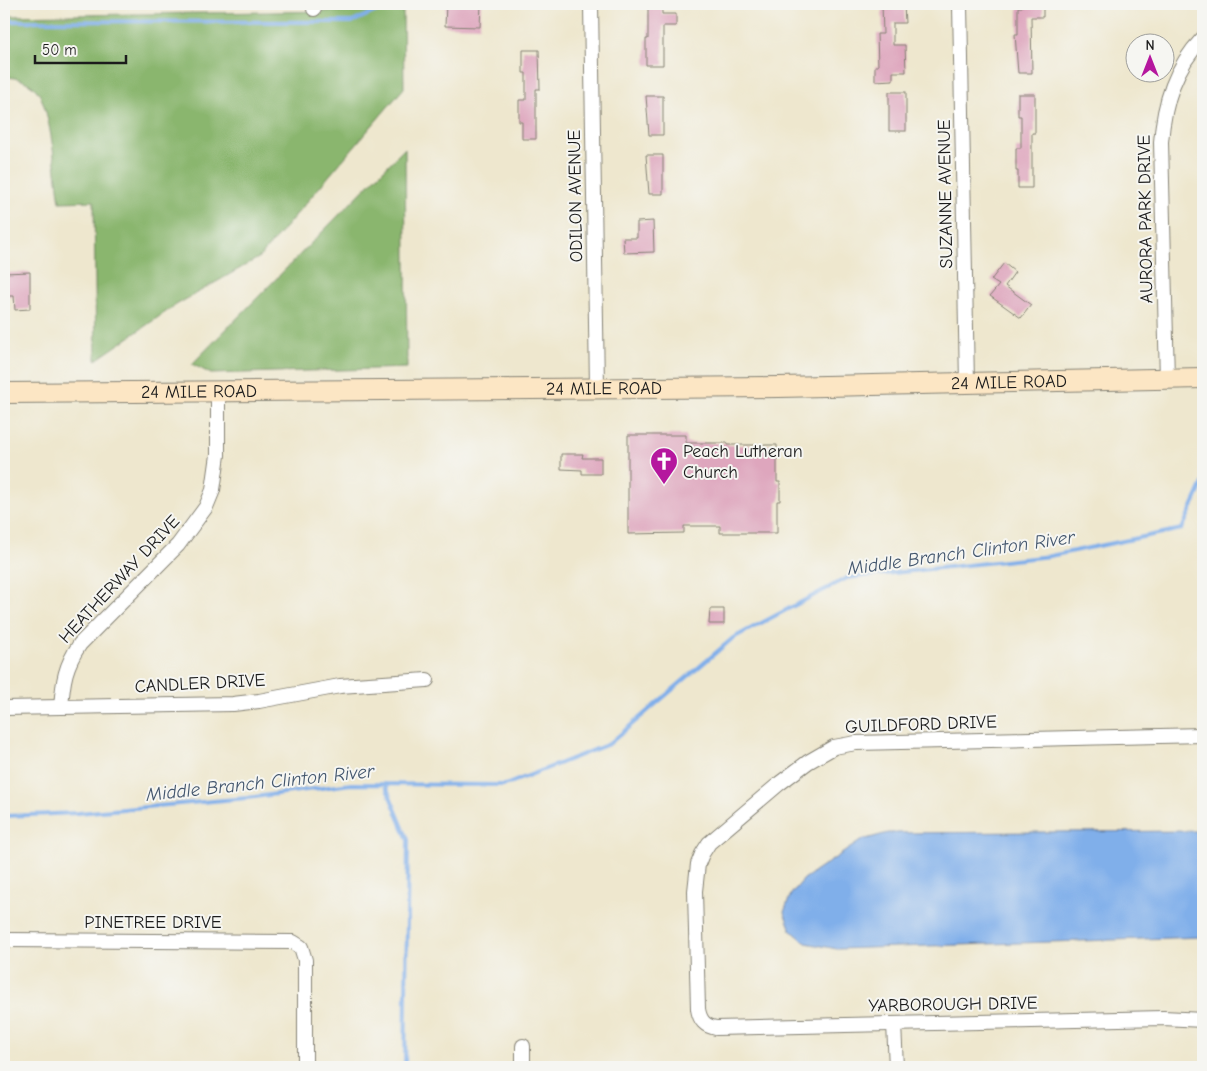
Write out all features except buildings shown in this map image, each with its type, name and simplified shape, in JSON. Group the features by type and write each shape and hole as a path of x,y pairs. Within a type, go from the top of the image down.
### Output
{"street":[{"name":"ODILON AVENUE","path":"591,4 597,387"},
{"name":"SUZANNE AVENUE","path":"960,4 967,384"},
{"name":"AURORA PARK DRIVE","path":"1167,379 1161,142 1163,120 1176,75 1192,49 1203,38"},
{"name":"24 MILE ROAD","path":"4,393 967,384 1203,378"},
{"name":"HEATHERWAY DRIVE","path":"60,707 66,668 80,644 178,545 206,507 213,490 218,456 218,390"},
{"name":"CANDLER DRIVE","path":"4,708 233,704 285,697 340,686 427,680"},
{"name":"GUILDFORD DRIVE","path":"705,1024 699,1016 698,1009 695,891 697,871 702,854 718,834 780,783 826,751 844,744 856,742 1203,735"},
{"name":"PINETREE DRIVE","path":"4,940 288,941 301,947 305,960 305,1067"},
{"name":"YARBOROUGH DRIVE","path":"705,1024 716,1028 1163,1018 1203,1020"},
{"path":"894,1024 896,1067"},
{"path":"523,1046 523,1067"}],"green space":[{"path":"403,10 404,88 260,257 176,305 96,360 94,201 60,202 50,129 43,101 35,88 27,82 4,77 4,16"},
{"path":"405,148 407,368 211,374 192,364"}],"water":[{"path":"1203,831 1203,937 837,949 806,943 791,930 784,912 791,894 804,879 862,840 888,833"}],"waterway":[{"path":"4,21 352,22 392,4"},
{"name":"Middle Branch Clinton River","path":"4,816 78,813 247,798 351,784 505,785 609,744 733,638 847,578 1050,556 1182,529 1203,483"},
{"path":"385,784 408,840 405,1067"}],"place":[{"name":"Peach Lutheran Church","path":"664,485"}]}
